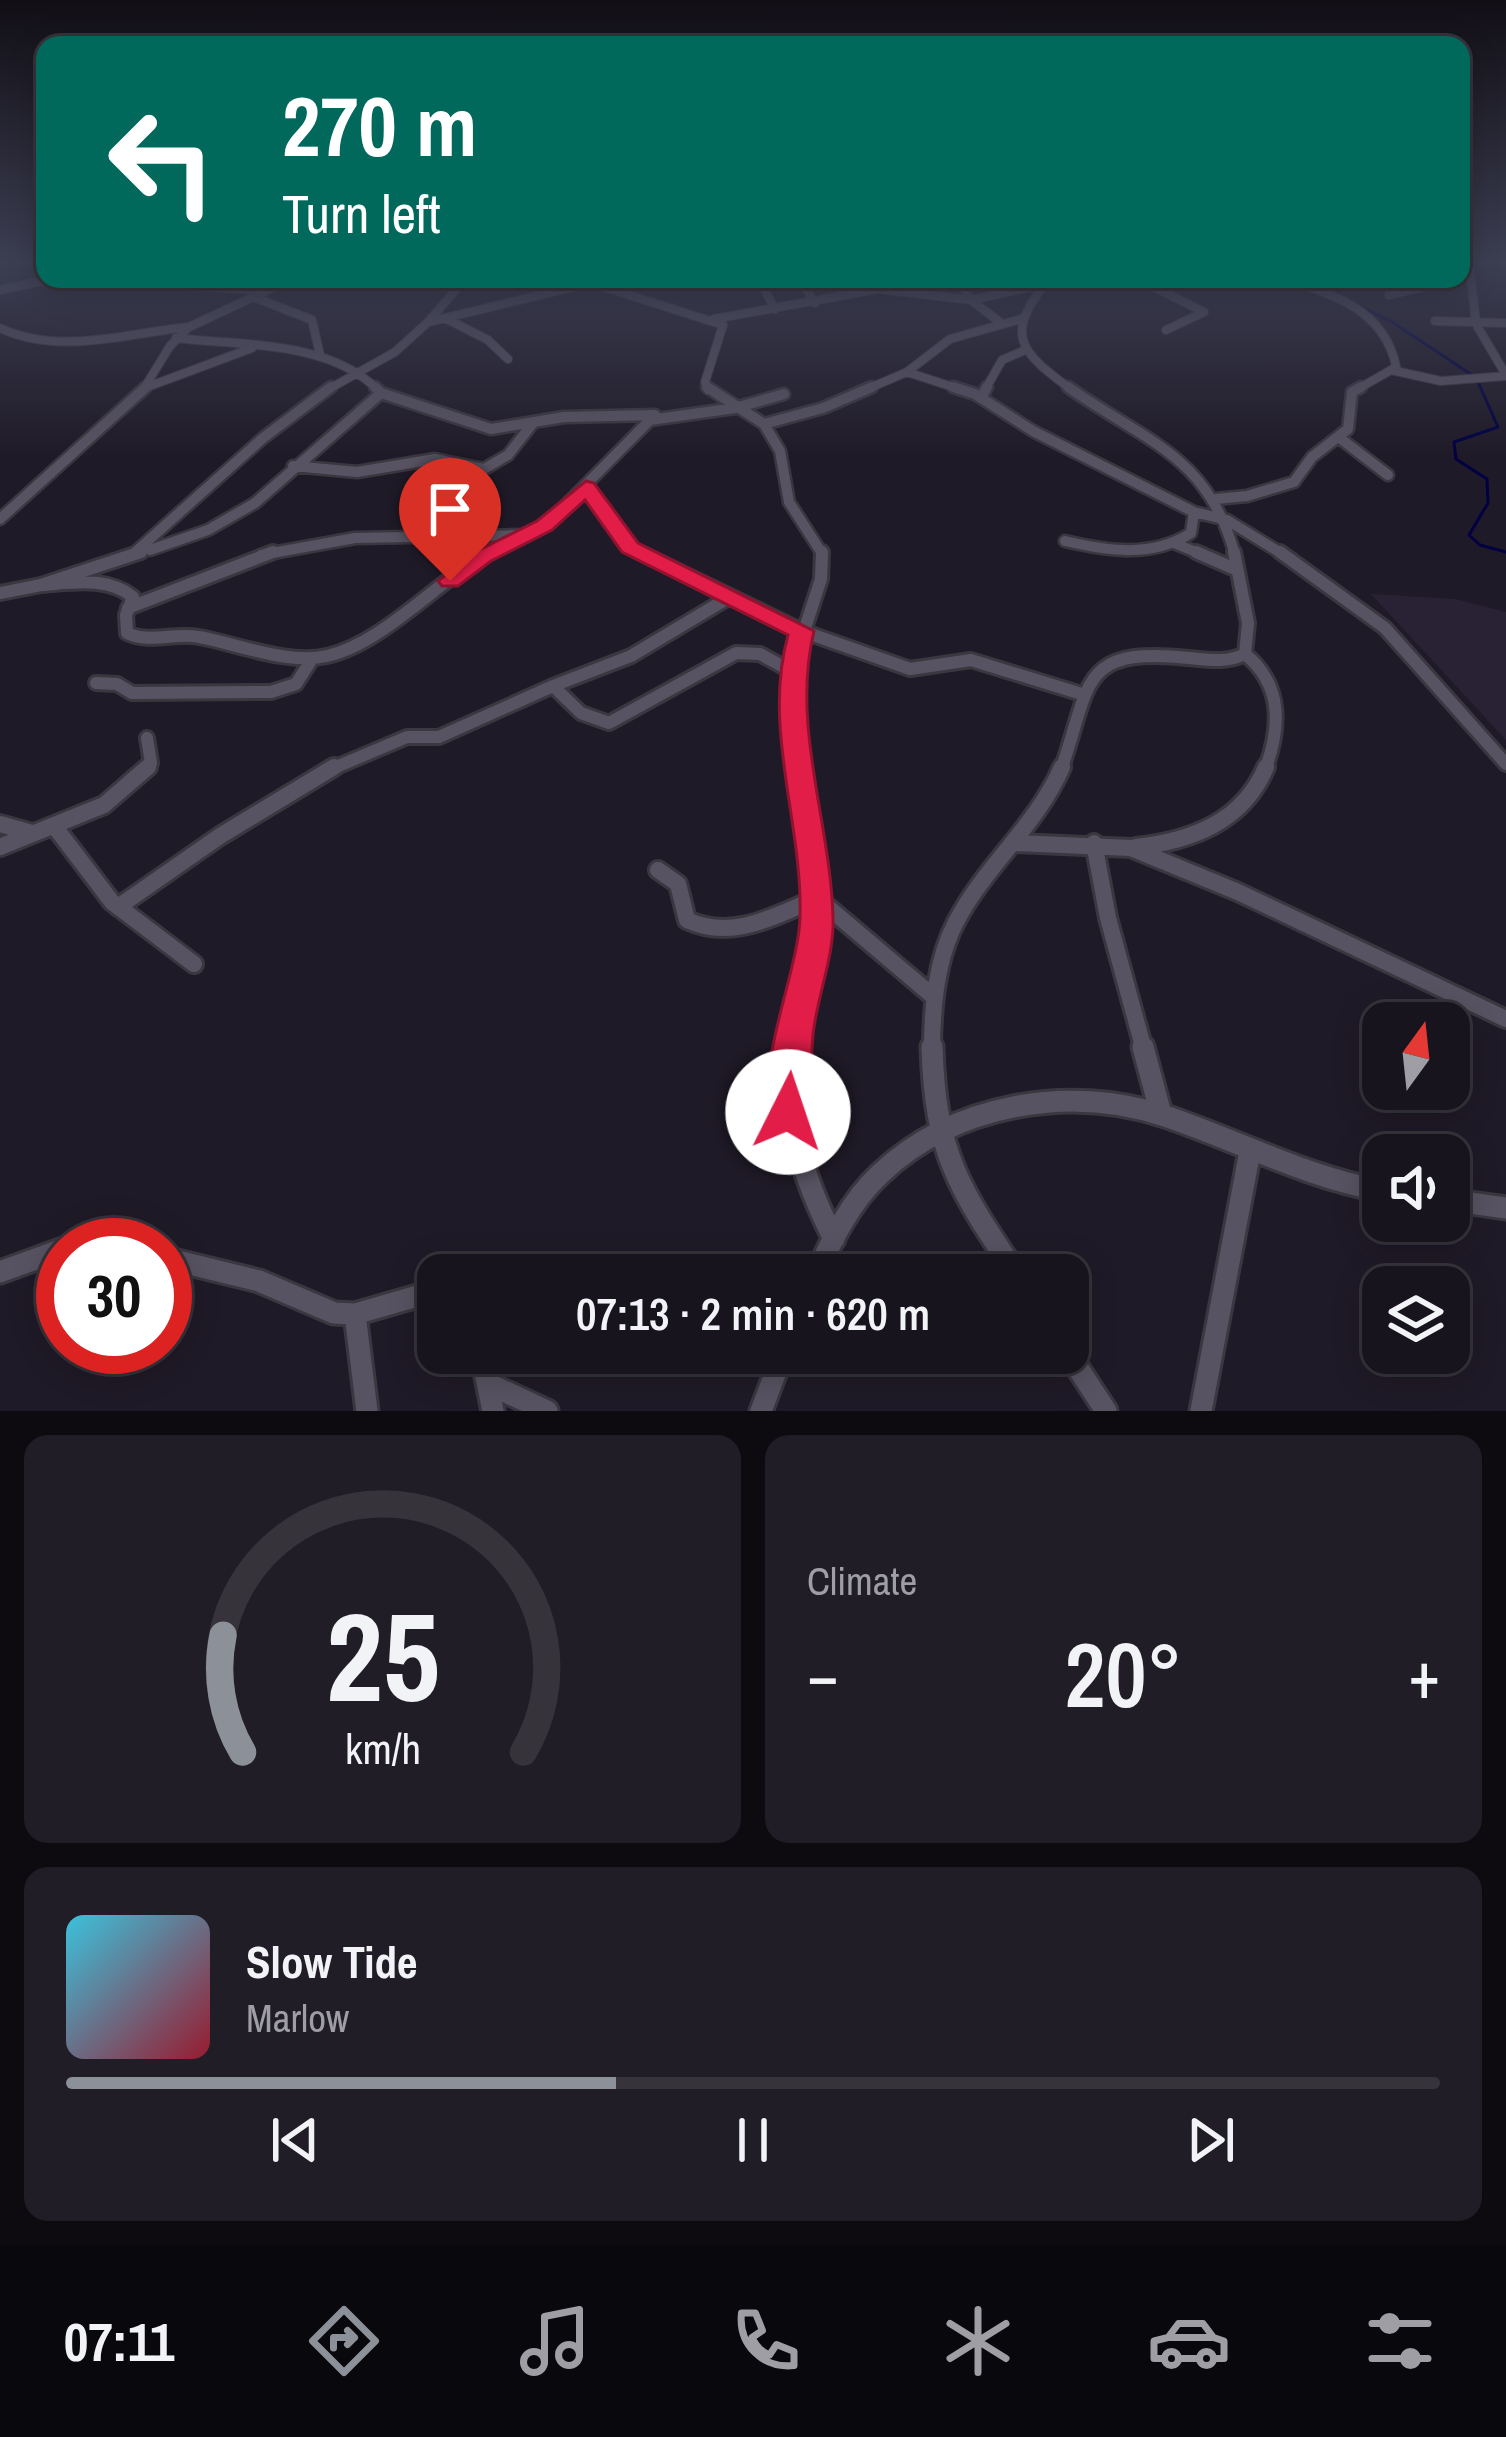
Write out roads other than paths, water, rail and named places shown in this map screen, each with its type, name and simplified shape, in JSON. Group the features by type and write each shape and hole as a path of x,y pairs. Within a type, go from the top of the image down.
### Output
{"street":[{"path":"0,328 30,338 81,341 189,327"},
{"path":"0,519 145,388 176,338 189,327"},
{"path":"314,327 320,355"},
{"path":"140,553 263,438 355,371 395,352 423,327"},
{"path":"463,327 488,340 508,359"},
{"path":"720,327 724,331 705,382 709,392 764,424 779,451 789,502 823,554 821,579 791,671 792,712 817,898 795,1031 788,1112 808,1192 833,1239"},
{"path":"764,424 803,415 907,372 950,339 986,327"},
{"path":"1020,327 1023,351 1049,375 1177,457 1216,499 1227,520 1249,631 1245,654"},
{"path":"1166,330 1173,327"},
{"path":"1216,499 1247,496 1294,482 1312,457 1341,439 1348,429 1352,392 1396,366 1381,327"},
{"path":"1390,370 1442,381 1506,375 1478,327"},
{"path":"176,338 320,355 355,371 381,393 491,428 579,416 661,416 734,408 784,394"},
{"path":"145,388 252,348"},
{"path":"981,398 1002,360 1023,351"},
{"path":"907,372 981,398 1033,431 1194,512 1227,520 1313,573 1375,619 1506,764"},
{"path":"0,592 41,585 227,521 381,393"},
{"path":"41,585 117,584 133,597 127,632 140,639 192,635 312,658 328,656 391,623 483,556 544,526 638,430 661,416"},
{"path":"293,466 357,472 435,459 484,469 508,455 533,423"},
{"path":"1341,439 1388,475"},
{"path":"586,488 630,548 802,631 910,669 962,660 986,662 1085,695"},
{"path":"1065,541 1108,550 1174,543 1191,533 1194,512"},
{"path":"128,608 262,555 316,545 429,533 527,535"},
{"path":"1174,543 1234,569"},
{"path":"118,907 220,836 343,762 406,737 439,737 631,656 728,598"},
{"path":"553,686 581,713 609,723 736,653 760,654 791,671"},
{"path":"1003,1254 955,1180 940,1131 934,997 955,925 1059,775 1085,695 1102,668 1127,656 1217,662 1245,654"},
{"path":"1131,848 1189,840 1249,798 1269,754 1279,712 1264,667 1245,654"},
{"path":"96,682 117,684 132,693 271,692 296,684 312,658"},
{"path":"0,847 56,827 117,795 147,771 151,763 147,738"},
{"path":"0,824 32,833"},
{"path":"56,827 118,907 194,964"},
{"path":"1016,843 1131,848 1238,892 1506,1019"},
{"path":"1094,843 1108,918 1161,1114"},
{"path":"658,870 678,884 687,920 698,928 748,925 817,898"},
{"path":"817,898 934,997"},
{"path":"826,1254 882,1172 940,1131 1006,1108 1040,1102 1113,1105 1161,1114 1250,1151 1362,1187"},
{"path":"1201,1411 1250,1151"},
{"path":"1470,1203 1506,1208"},
{"path":"0,1272 36,1259"},
{"path":"192,1265 259,1281 334,1313 355,1314 417,1296"},
{"path":"355,1314 367,1411"},
{"path":"761,1411 775,1374"},
{"path":"1082,1374 1106,1411"},
{"path":"492,1398 547,1411"}],"waterway":[{"path":"1399,327 1472,375"},
{"path":"1478,382 1498,427 1454,442 1456,459 1487,479 1488,503 1469,535 1480,545 1506,552"}]}
